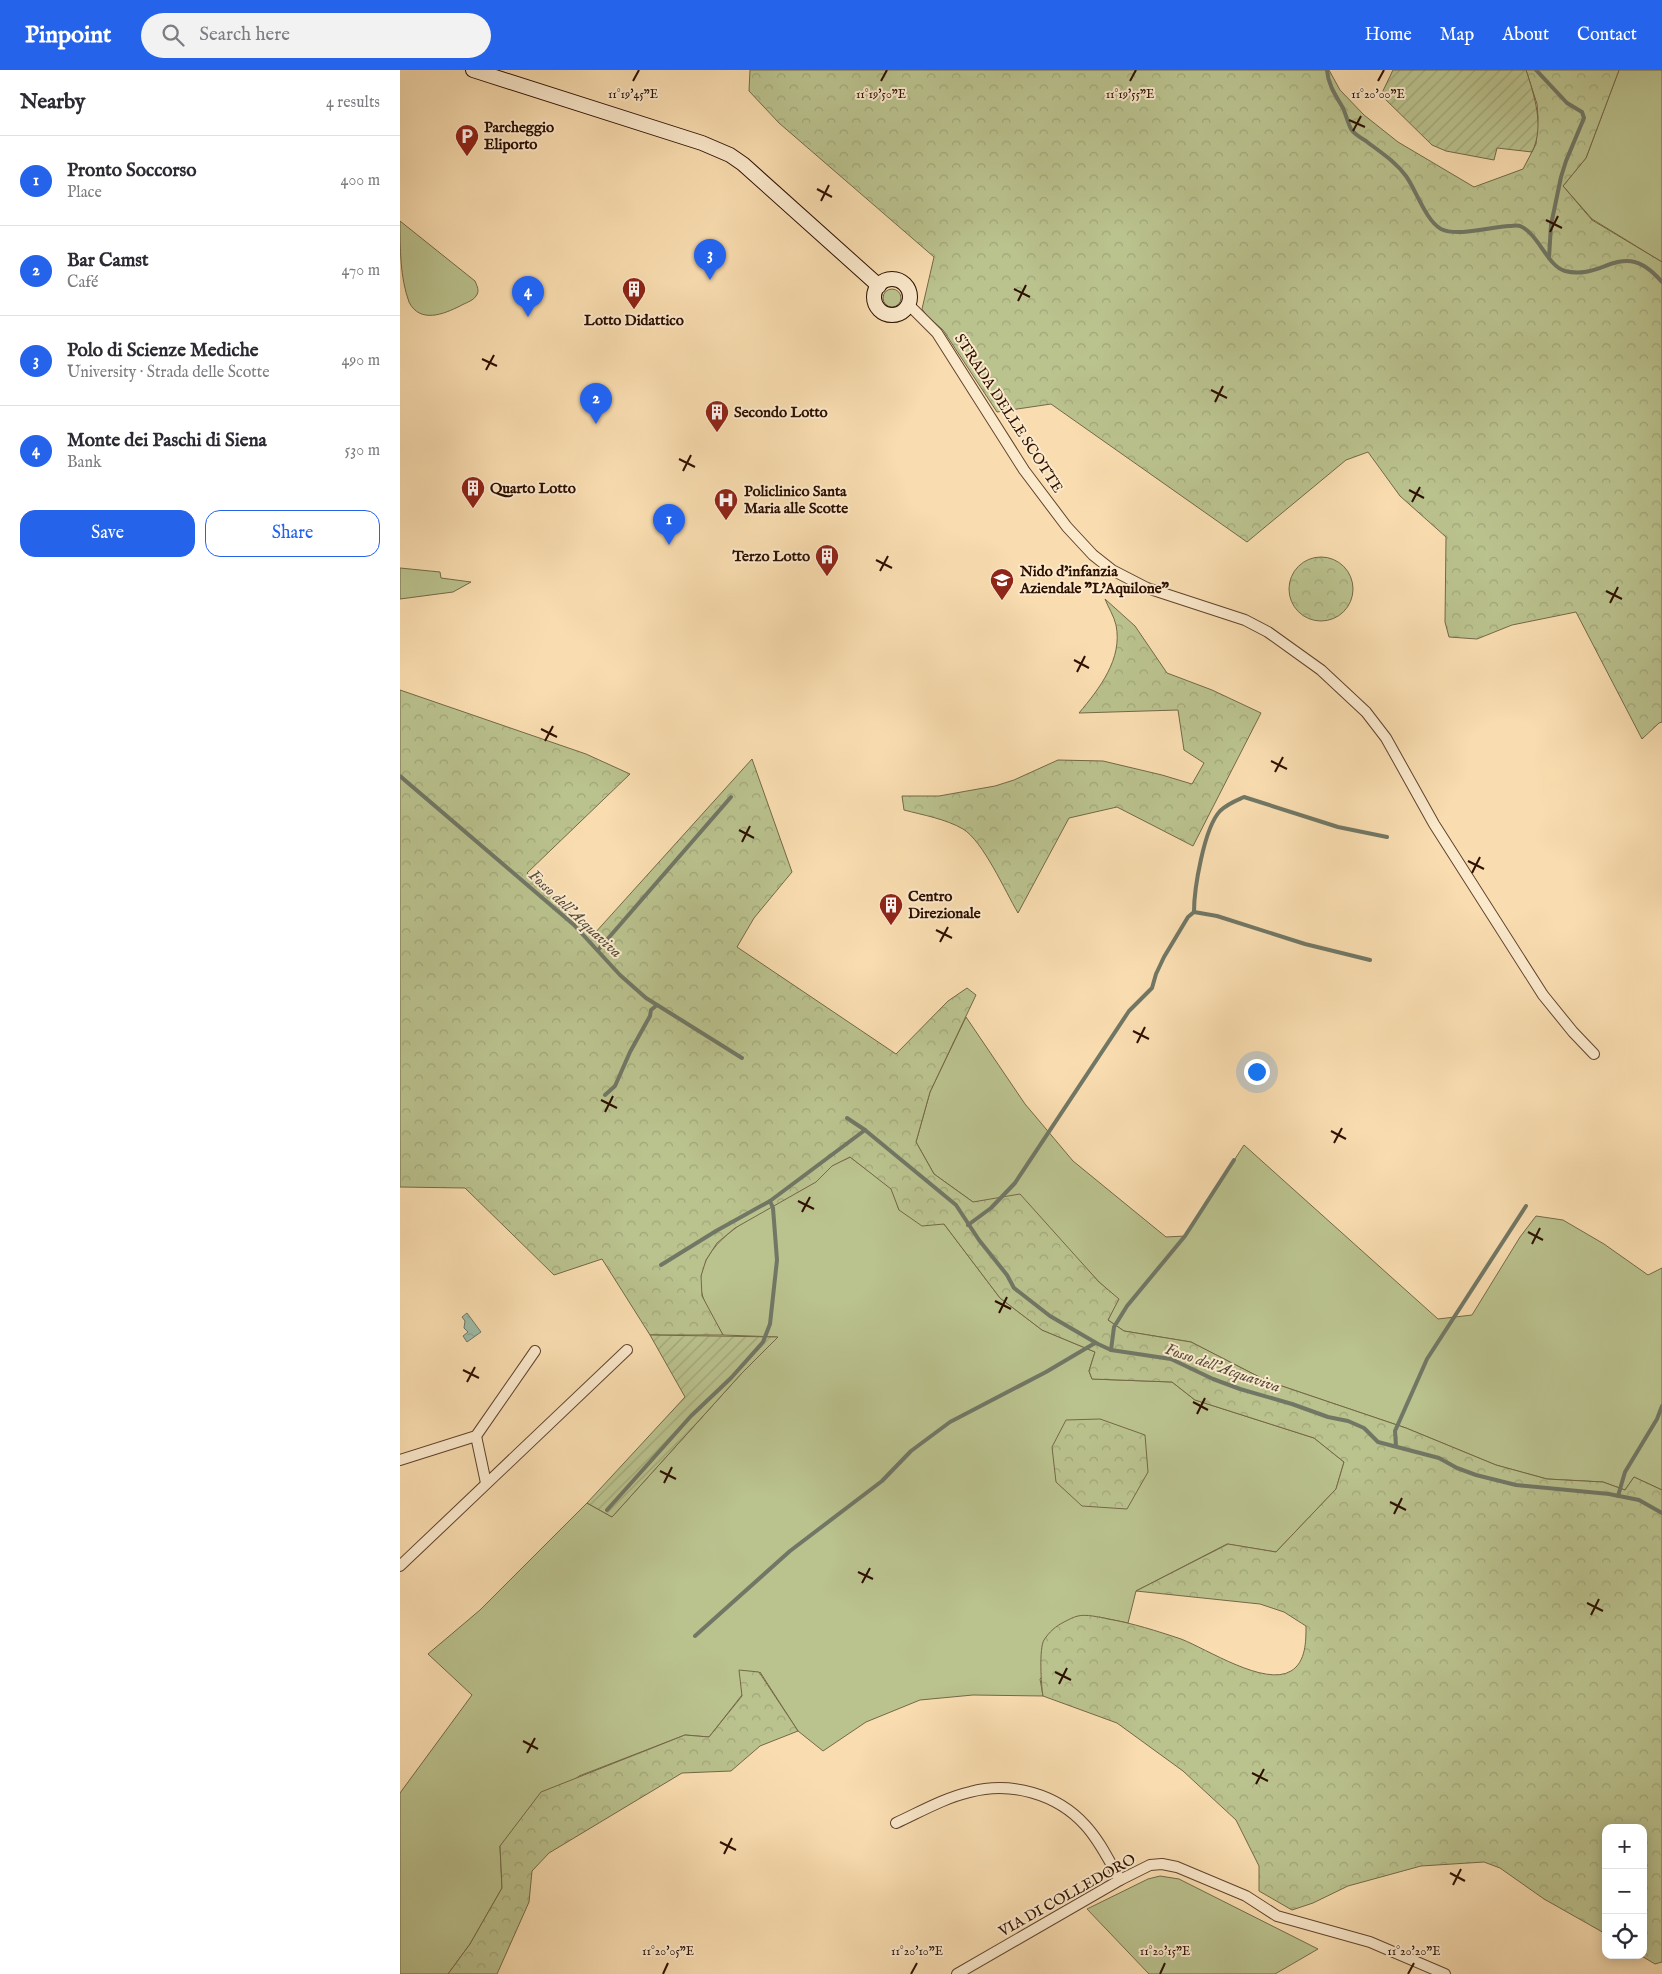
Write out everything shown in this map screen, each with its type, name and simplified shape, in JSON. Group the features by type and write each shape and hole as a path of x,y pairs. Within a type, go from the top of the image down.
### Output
{"street":[{"path":"473,70 702,143 730,155 743,164 879,286 876,291 875,300 876,306 883,313 888,315 898,314 909,305"},
{"name":"STRADA DELLE SCOTTE","path":"879,286 888,280 904,284 910,294 909,305 937,333 1024,470 1067,527 1094,555 1112,570 1147,588 1236,617 1268,632 1321,670 1366,712 1386,738 1434,824 1543,995 1573,1032 1594,1054"},
{"path":"400,1566 486,1482 627,1350"},
{"path":"400,1460 476,1436 535,1351"},
{"path":"476,1436 486,1482"},
{"path":"896,1823 971,1791 1011,1789 1038,1794 1062,1806 1084,1824 1102,1849 1120,1880"},
{"name":"VIA DI COLLEDORO","path":"957,1974 1120,1880 1150,1865 1162,1864 1171,1865 1246,1896 1277,1916 1370,1942 1445,1974"}],"green space":[{"path":"750,70 1329,70 1340,90 1364,115 1398,142 1474,187 1523,169 1536,144 1537,104 1526,70 1619,70 1586,158 1563,186 1592,220 1662,262 1662,722 1642,739 1576,612 1512,625 1477,639 1449,637 1445,622 1446,537 1400,496 1368,452 1346,460 1247,542 1051,404 997,412 943,330 922,309 934,257 779,123 749,91"},
{"path":"1393,70 1526,70 1535,100 1538,121 1538,132 1532,152 1497,148 1494,160 1446,151 1432,145 1381,95"},
{"path":"1619,70 1662,70 1662,262 1592,219 1563,186 1586,158"},
{"path":"400,221 475,281 478,290 475,298 440,314 426,315 414,309 409,302 402,273"},
{"path":"888,289 896,289 901,294 899,305 888,307 883,302 883,294"},
{"path":"1321,557 1339,563 1347,571 1353,589 1347,607 1339,615 1321,621 1303,615 1295,607 1289,589 1295,571 1303,563"},
{"path":"400,568 440,572 441,578 471,582 453,592 400,599"},
{"path":"1105,599 1135,626 1167,673 1212,690 1261,713 1193,846 1117,807 1069,818 1018,913 986,855 971,835 949,823 904,810 902,796 939,796 995,786 1014,780 1058,760 1103,761 1192,784 1204,763 1184,750 1178,710 1079,713 1108,673 1116,650 1116,625"},
{"path":"400,690 586,754 630,774 527,873 594,934 752,759 792,872 754,918 737,947 896,1054 948,1001 967,988 976,995 930,1092 916,1142 934,1174 973,1202 1020,1194 1099,1282 1119,1299 1108,1320 1124,1331 1191,1342 1267,1381 1406,1428 1496,1465 1547,1479 1603,1482 1625,1490 1634,1477 1662,1490 1662,1962 1655,1964 1647,1959 1647,1824 1602,1824 1602,1932 1544,1899 1500,1868 1484,1862 1421,1866 1348,1886 1313,1903 1292,1910 1259,1891 1259,1866 1236,1820 1183,1771 1117,1723 1043,1696 1041,1676 1042,1644 1050,1632 1058,1625 1081,1615 1117,1621 1163,1633 1181,1639 1252,1671 1280,1675 1296,1667 1304,1651 1306,1626 1284,1612 1260,1604 1136,1591 1228,1544 1276,1552 1336,1489 1344,1462 1314,1438 1195,1400 1172,1382 1092,1379 1089,1371 1095,1352 1042,1330 1000,1298 944,1224 922,1226 899,1210 891,1189 850,1157 832,1166 816,1182 735,1228 717,1243 706,1260 701,1276 702,1296 723,1335 650,1335 602,1259 554,1275 465,1188 400,1187"},
{"path":"966,1017 1025,1104 1073,1161 1166,1237 1185,1236 1244,1145 1438,1319 1472,1315 1520,1237 1536,1216 1563,1220 1604,1244 1648,1275 1662,1268 1662,1490 1634,1477 1625,1490 1603,1482 1547,1479 1496,1465 1406,1428 1267,1381 1191,1342 1124,1331 1108,1320 1118,1299 1061,1242 973,1202 934,1174 916,1142 930,1092"},
{"path":"850,1157 892,1189 899,1210 944,1224 1000,1298 1042,1330 1095,1352 1089,1371 1092,1379 1172,1382 1195,1400 1314,1438 1344,1462 1336,1489 1276,1552 1227,1544 1136,1591 1128,1623 1099,1617 1040,1679 1043,1696 973,1695 920,1700 866,1722 823,1751 798,1731 760,1672 709,1737 685,1735 579,1776 500,1846 502,1888 470,1944 448,1974 400,1974 400,1793 472,1695 428,1654 480,1610 587,1503 612,1517 741,1374 777,1337 723,1335 701,1291 701,1275 707,1259 730,1232 746,1220 816,1181 833,1165"},
{"path":"650,1335 778,1337 741,1374 612,1517 587,1503 685,1397"},
{"path":"1100,1419 1145,1435 1148,1472 1127,1509 1082,1506 1056,1482 1052,1447 1066,1420"},
{"path":"739,1670 759,1672 798,1731 760,1746 731,1771 682,1773 549,1853 532,1871 529,1902 497,1974 448,1974 470,1944 502,1888 500,1846 541,1792 685,1735 709,1737 742,1696"},
{"path":"1160,1876 1179,1879 1318,1949 1275,1974 1149,1974 1087,1909 1148,1879"}],"water":[{"path":"467,1313 481,1332 467,1342 463,1336 468,1332 464,1328 465,1321 462,1317"}],"waterway":[{"path":"1327,70 1335,95 1343,108 1352,131 1387,157 1402,171 1431,219 1441,229 1465,232 1519,226 1527,230 1553,263 1565,271 1579,272 1625,261 1636,262 1648,269 1662,282"},
{"path":"1536,70 1567,103 1582,112 1584,118 1561,177 1551,225 1549,258"},
{"name":"Fosso dell'Acquaviva","path":"400,776 574,925 620,975 646,998 742,1058"},
{"path":"598,950 731,797"},
{"path":"968,1225 991,1208 1015,1183 1129,1011 1152,988 1164,957 1188,917 1194,912 1201,859 1209,831 1220,811 1244,797 1338,827 1387,837"},
{"path":"1194,912 1217,916 1305,944 1370,960"},
{"path":"605,1095 615,1086 630,1052 650,1016 651,1010 657,1005"},
{"name":"Fosso dell'Acquaviva","path":"847,1118 865,1130 956,1205 979,1240 1007,1275 1014,1288 1050,1316 1098,1344 1111,1350 1171,1359 1213,1379 1240,1389 1328,1417 1348,1421 1364,1428 1378,1442 1439,1458 1457,1468 1476,1475 1516,1485 1609,1494 1639,1500 1662,1513"},
{"path":"661,1265 770,1201 865,1130"},
{"path":"1111,1350 1114,1327 1127,1306 1185,1236 1234,1160"},
{"path":"607,1510 691,1416 731,1378 763,1342 770,1324 777,1260 773,1208 770,1201"},
{"path":"1396,1446 1395,1431 1427,1359 1526,1206"},
{"path":"695,1636 790,1551 882,1481 911,1451 950,1422 1046,1372 1095,1343"},
{"path":"1618,1496 1625,1472 1657,1419 1662,1406"}],"place":[{"name":"Parcheggio Eliporto","path":"467,157"},
{"name":"Polo di Scienze Mediche","path":"710,280"},
{"name":"Lotto Didattico","path":"634,310"},
{"name":"Monte dei Paschi di Siena","path":"528,317"},
{"name":"Bar Camst","path":"596,424"},
{"name":"Secondo Lotto","path":"717,433"},
{"name":"Quarto Lotto","path":"473,509"},
{"name":"Policlinico Santa Maria alle Scotte","path":"726,521"},
{"name":"Pronto Soccorso","path":"669,545"},
{"name":"Terzo Lotto","path":"827,577"},
{"name":"Nido d'infanzia Aziendale \"L'Aquilone\"","path":"1002,601"},
{"name":"Centro Direzionale","path":"891,926"}]}
